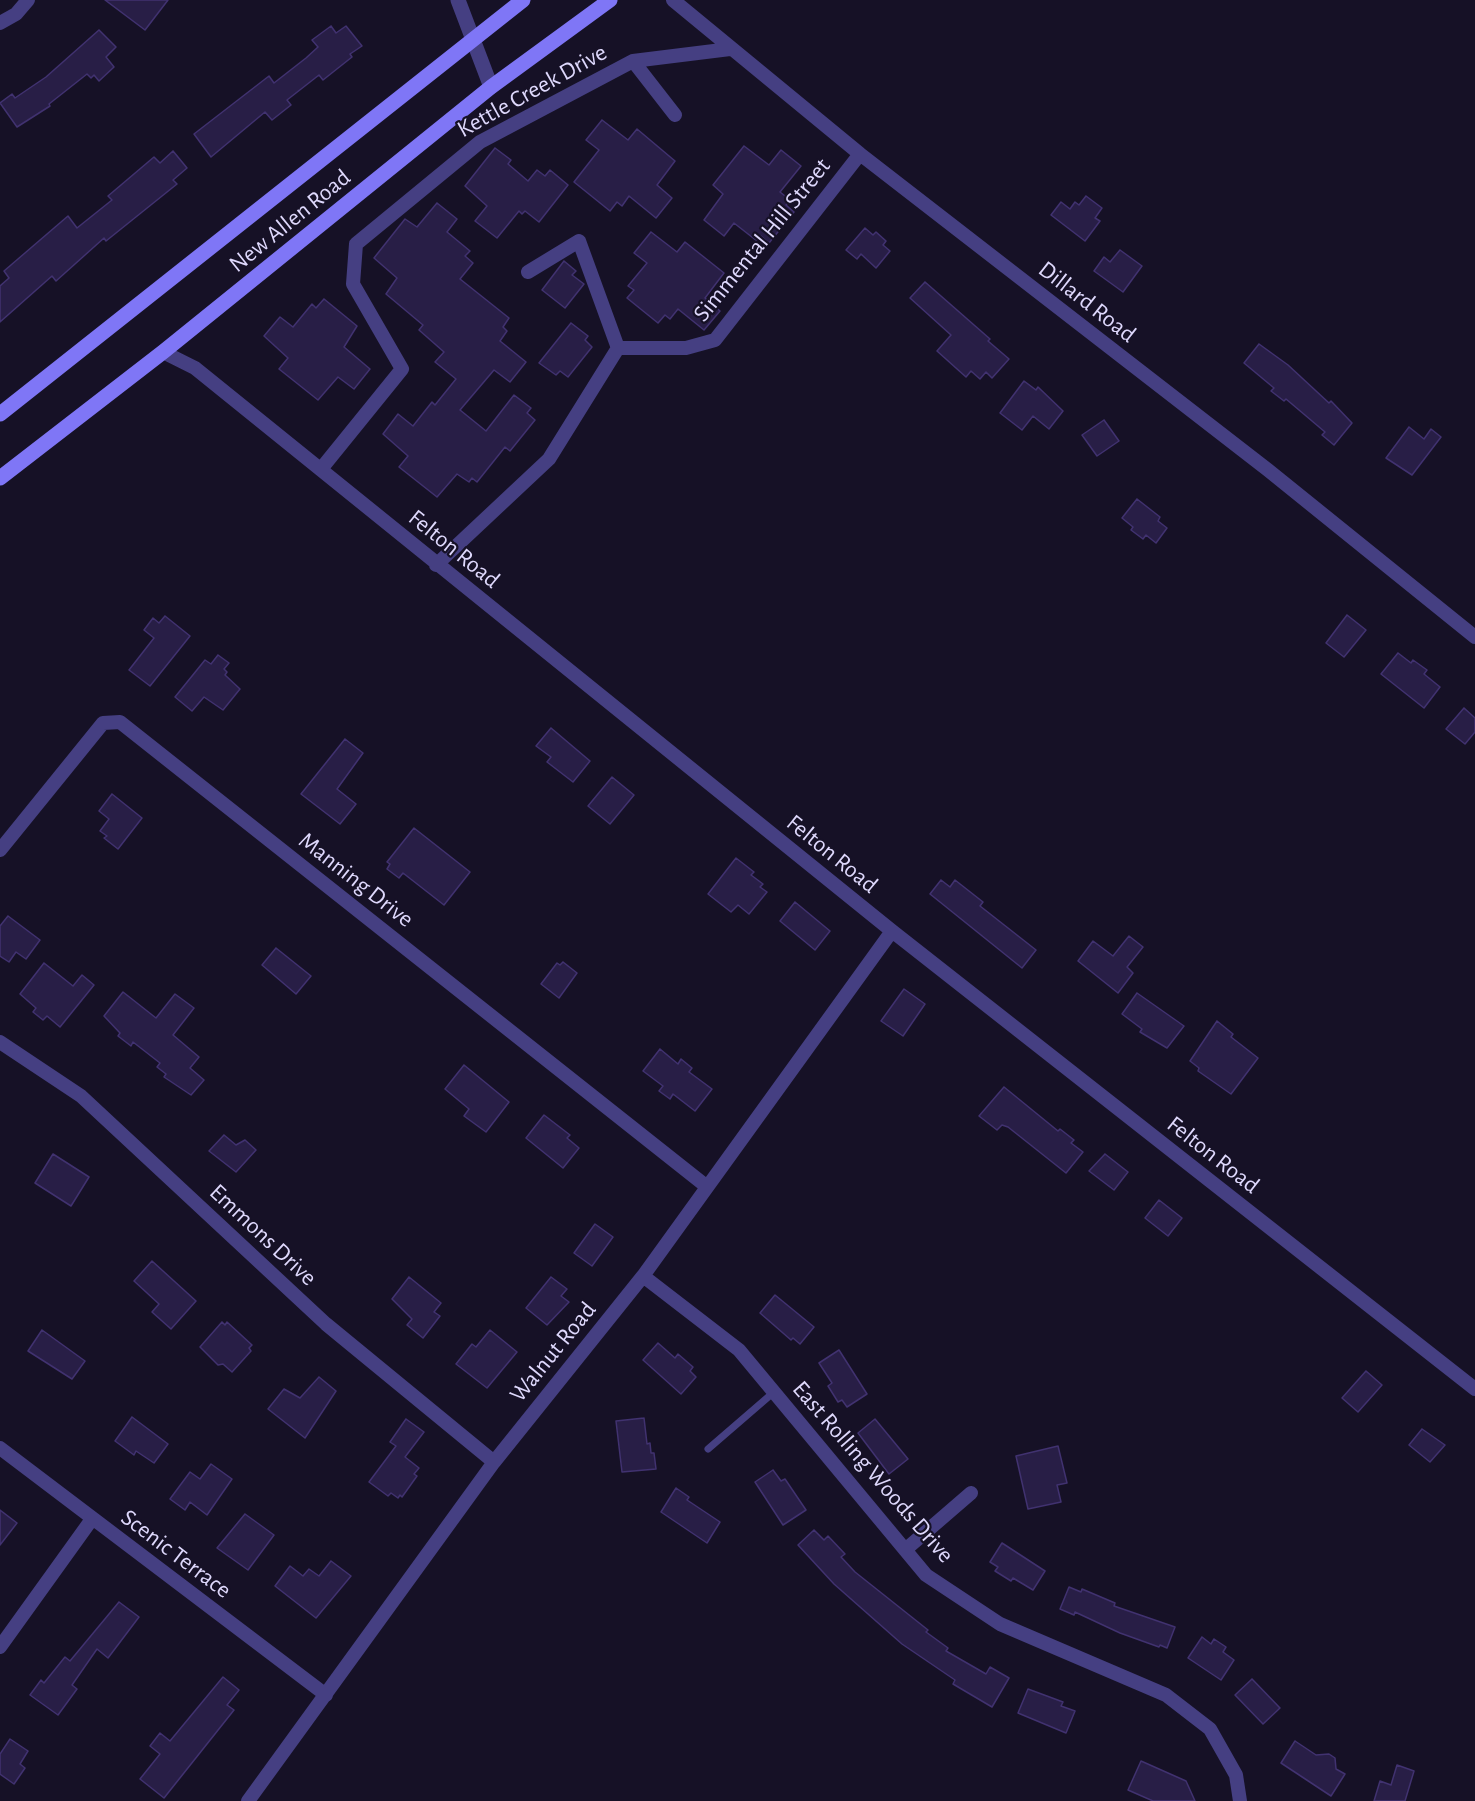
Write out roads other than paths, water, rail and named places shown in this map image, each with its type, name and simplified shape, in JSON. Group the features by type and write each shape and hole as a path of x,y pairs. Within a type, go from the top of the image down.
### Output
{"main road":[{"name":"New Allen Road","path":"0,414 523,0"},
{"name":"New Allen Road","path":"0,478 163,352 491,87 610,0"}],"street":[{"path":"0,23 16,14 28,0"},
{"path":"458,0 491,87"},
{"name":"Dillard Road","path":"673,0 860,154 1268,470 1475,637"},
{"name":"Kettle Creek Drive","path":"321,469 402,369 353,284 356,244 480,142 633,60 730,49"},
{"name":"Kettle Creek Drive","path":"633,60 675,115"},
{"name":"Simmental Hill Street","path":"618,348 686,348 715,340 860,154"},
{"path":"436,565 549,459 618,348 579,241 528,272"},
{"name":"Felton Road","path":"163,352 195,368 436,565 892,931 1475,1389"},
{"name":"Manning Drive","path":"0,850 103,723 120,722 706,1186"},
{"name":"Walnut Road","path":"248,1801 494,1462 643,1276 892,931"},
{"name":"Emmons Drive","path":"0,1042 81,1096 326,1324 494,1462"},
{"name":"East Rolling Woods Drive","path":"643,1276 739,1350 926,1575 1000,1624 1166,1695 1210,1729 1236,1775 1240,1801"},
{"name":"Scenic Terrace","path":"0,1448 326,1695"},
{"path":"905,1550 971,1493"},
{"path":"0,1647 92,1519"}],"lane":[{"path":"708,1449 774,1392"}]}
